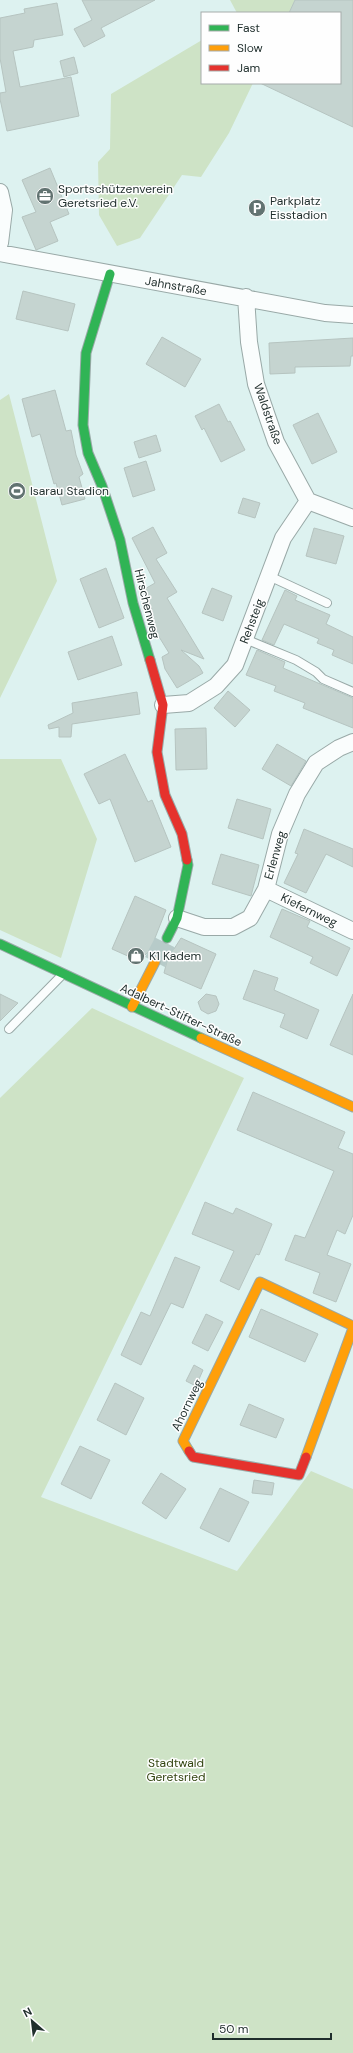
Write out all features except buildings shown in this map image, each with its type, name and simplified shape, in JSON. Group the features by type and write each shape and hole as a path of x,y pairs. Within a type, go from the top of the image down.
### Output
{"street":[{"path":"0,192 4,210 0,243"},
{"name":"Jahnstraße","path":"0,253 110,274 246,297 325,313 353,315"},
{"name":"Hirschenweg","path":"110,274 86,353 83,425 88,453 102,486 120,540 133,602 163,705 157,752 165,795 182,834 188,865 177,918 166,938"},
{"name":"Waldstraße","path":"246,297 249,342 256,384 276,442 308,501"},
{"path":"308,501 353,518"},
{"name":"Rehsteig","path":"163,705 189,703 216,686 235,665 283,538 308,501"},
{"name":"Erlenweg","path":"177,918 204,927 233,926 250,918 266,889 280,834 297,794 316,763 339,748 353,742"},
{"name":"Kiefernweg","path":"266,889 353,932"},
{"name":"Adalbert-Stifter-Straße","path":"0,944 353,1107"},
{"path":"132,1006 155,962"},
{"name":"Ahornweg","path":"260,1282 353,1327 299,1475 192,1457 183,1441 260,1282"}],"lane":[{"path":"269,576 327,603"},
{"path":"245,639 296,660 316,672 323,679 353,692"},
{"path":"9,1029 63,974"}],"green space":[{"path":"230,0 295,0 289,12 236,12"},
{"path":"201,41 201,84 253,84 229,133 201,177 182,175 140,238 117,246 99,215 98,162 110,149 111,94"},
{"name":"Isarau Stadion","path":"9,394 57,581 0,698 0,400"},
{"path":"0,759 61,759 97,839 61,958 0,930"},
{"name":"Stadtwald Geretsried","path":"92,1008 244,1078 41,1497 237,1571 311,1471 353,1489 353,2053 0,2053 0,1098"}],"tunnel":[{"path":"155,962 167,938"}],"traffic: fast":[{"path":"110,274 86,353 83,425 88,453 102,486 120,540 133,603 150,660"},
{"path":"167,938 177,918 188,865 187,860"},
{"path":"0,944 201,1038"}],"traffic: slow":[{"path":"132,1007 155,962"},
{"path":"201,1038 353,1107"},
{"path":"189,1451 183,1441 260,1282 353,1326"},
{"path":"306,1457 353,1328"}],"traffic: jam":[{"path":"150,660 163,705 157,752 165,795 182,834 187,860"},
{"path":"189,1451 193,1457 299,1475 306,1457"}],"place":[{"name":"Sportschützenverein Geretsried e.V.","path":"45,196"},
{"name":"Parkplatz Eisstadion","path":"257,208"},
{"name":"Isarau Stadion","path":"17,491"},
{"name":"K1 Kadem","path":"136,956"}]}
